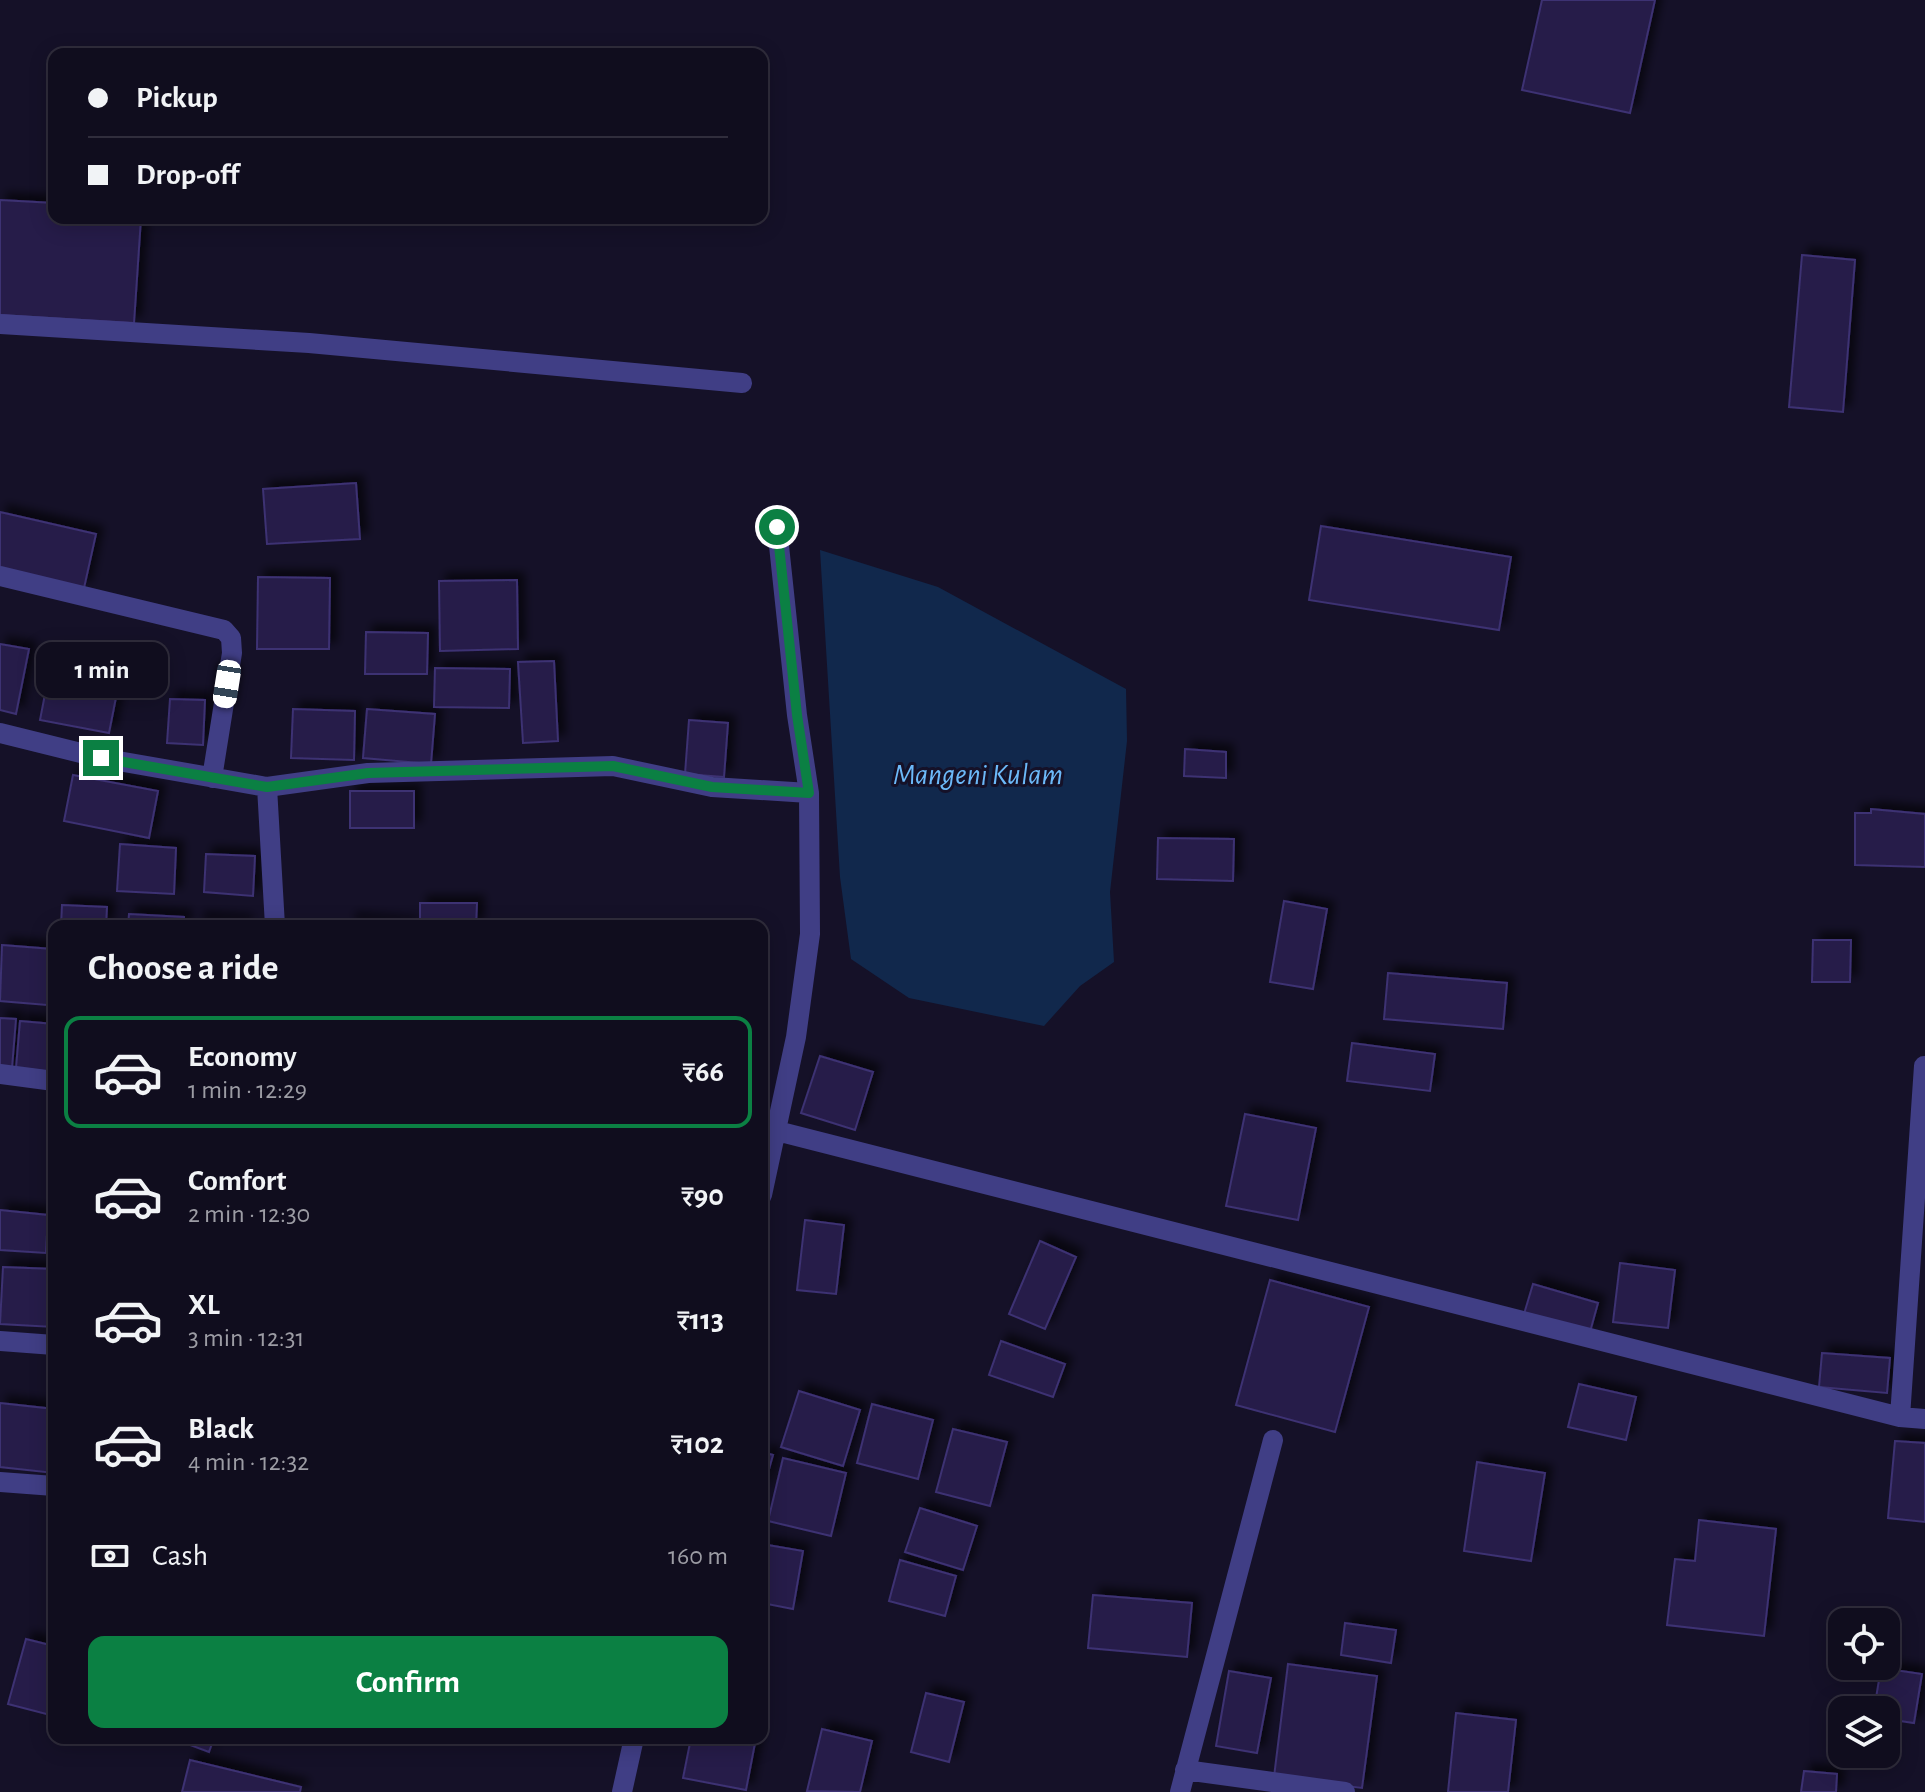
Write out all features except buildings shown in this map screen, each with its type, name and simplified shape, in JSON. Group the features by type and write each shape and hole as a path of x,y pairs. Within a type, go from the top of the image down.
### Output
{"street":[{"path":"0,324 309,343 742,383"},
{"path":"768,1169 805,989 809,947 809,793 797,715 777,527"},
{"path":"0,576 224,630 231,638 232,653 212,778"},
{"path":"0,733 101,758 267,787 368,773 613,766 712,787 809,793"},
{"path":"267,787 275,920"},
{"path":"1900,1417 1924,1066"},
{"path":"0,1074 48,1080"},
{"path":"777,1131 1900,1417 1925,1419"},
{"path":"0,1341 48,1345"},
{"path":"1180,1792 1273,1440"},
{"path":"0,1482 48,1486"},
{"path":"622,1792 633,1744"},
{"path":"1185,1770 1345,1792"}],"water":[{"name":"Mangeni Kulam","path":"820,550 938,587 1126,689 1127,741 1110,892 1114,962 1080,986 1044,1026 909,998 851,959 840,877"}],"route":[{"path":"101,758 267,787 368,773 613,766 712,787 809,793 797,715 777,527"}]}
